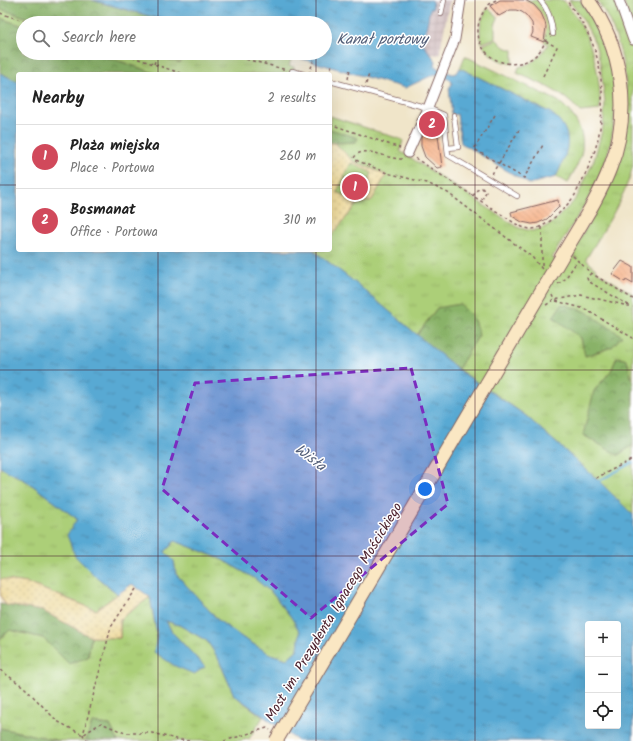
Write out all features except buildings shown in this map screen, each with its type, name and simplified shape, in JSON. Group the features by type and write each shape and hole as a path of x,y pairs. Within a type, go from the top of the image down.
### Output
{"main road":[{"name":"Most im. Prezydenta Ignacego Mościckiego","path":"276,741 573,256 610,168 617,146 621,125 621,78 615,52 606,28 588,0"}],"street":[{"path":"408,153 428,108 455,39 461,0"},
{"path":"620,0 633,40"}],"lane":[{"path":"441,14 444,0"},
{"path":"540,0 552,19 550,33"},
{"path":"332,82 428,108 444,116 448,155 517,196"},
{"path":"448,148 458,147 454,115"}],"path":[{"path":"496,0 491,1 484,11 481,16 478,29 480,41 483,47 491,56 502,63 508,64 527,62 537,54 550,33"},
{"path":"332,125 400,148 520,226 532,229 542,226 549,222 571,201 576,194 593,154 602,115 601,83 598,62 593,45 583,24 566,0"},
{"path":"0,14 16,19"},
{"path":"543,76 557,47 545,41"},
{"path":"142,60 178,72"},
{"path":"154,64 155,60"},
{"path":"248,60 292,72"},
{"path":"310,72 314,60"},
{"path":"330,72 332,64"},
{"path":"347,80 350,69"},
{"path":"366,85 369,74"},
{"path":"495,116 474,148 498,164 524,178 543,145"},
{"path":"491,176 519,130"},
{"path":"408,153 402,159 396,159 361,151 356,154 354,158 387,172 427,183 448,193 516,244 542,266"},
{"path":"473,196 477,190 482,188 486,192 481,202"},
{"path":"542,226 542,266 544,272"},
{"path":"554,287 564,279 573,256 591,273 633,299"},
{"path":"591,273 588,281 633,307"},
{"path":"550,290 554,300"},
{"path":"554,300 581,295 633,307"},
{"path":"554,300 585,309 633,338"},
{"path":"596,478 633,459"},
{"path":"83,735 111,627 136,589"},
{"path":"0,670 24,687 57,721 83,735 88,741"},
{"path":"83,735 101,724 126,733 152,733 190,741"},
{"path":"224,741 267,728"}],"highlighted area":[{"path":"411,368 448,504 311,618 162,489 195,383"}],"shaded area":[{"path":"432,0 450,0 439,55 430,54 423,44 430,9 433,8"}],"green space":[{"path":"0,0 91,0 149,16 22,16 0,9"},
{"path":"525,0 563,0 577,18 590,45 596,66 600,110 580,112 574,105 559,94 542,84 517,73 519,67 536,59 548,44 544,42 545,29 543,17 536,7"},
{"path":"569,0 580,0 592,19 609,58 615,100 614,122 604,165 599,177 587,201 552,258 565,265 571,256 577,259 571,254 600,204 616,172 625,129 626,83 617,39 597,0 615,0 633,51 633,166 625,190 619,202 586,259 599,273 633,294 633,384 627,361 617,357 611,371 594,391 618,455 633,445 633,515 599,481 525,415 458,369 479,335 437,308 417,335 357,284 316,252 332,252 332,235 356,205 372,200 386,175 353,161 335,143 356,142 332,130 332,117 403,140 400,151 519,228 532,231 551,224 578,195 594,160 603,127 605,102 600,62 595,43 585,23","holes":["581,338 612,347 586,356"]},
{"path":"623,0 633,0 633,28"},
{"path":"488,8 498,18 495,25 495,38 482,43 480,25"},
{"path":"0,9 22,16 16,16 16,24 0,18"},
{"path":"0,18 16,24 16,60 116,60 151,72 16,72 16,81 0,73"},
{"path":"496,39 504,47 513,50 513,64 503,62 495,58 483,45"},
{"path":"465,56 558,101 575,119 581,134 582,150 576,168 568,183 556,177 566,151 567,143 564,128 559,120 551,113 460,68"},
{"path":"116,60 291,60 289,66 294,67 293,72 151,72"},
{"path":"169,60 181,60 180,63"},
{"path":"332,130 358,138 356,142 332,143"},
{"path":"351,163 372,173 366,187 344,177"},
{"path":"344,178 365,188 359,202 337,192"},
{"path":"460,304 473,317 479,335 458,369 417,335 437,308"},
{"path":"562,304 585,311 622,336 612,347 585,356 581,338 553,317"},
{"path":"617,357 627,360 633,384 633,445 618,455 583,435 594,391 611,371"},
{"path":"0,467 28,482 77,519 94,575 118,594 96,610 27,583 0,580"},
{"path":"175,541 219,558 254,578 272,593 300,631 298,649 287,659 270,654 243,638 218,620 176,574 174,561 165,552"},
{"path":"150,597 157,636 194,674 205,667 172,632 166,621 179,625 207,641 218,658 234,695 263,717 249,739 238,741 118,741 110,725 92,723 86,741 60,741 0,728 0,639 10,630 43,638 88,657 91,637 120,638 120,619"},
{"path":"0,604 43,611 91,637 88,657 69,664 43,638 10,630 0,639"},
{"path":"92,723 110,725 118,741 86,741"},
{"path":"0,728 60,741 0,741"}],"sand":[{"path":"332,143 335,143 353,161 386,175 372,200 356,205 332,235"},
{"path":"1,579 27,583 96,610 132,584 150,597 120,619 120,638 91,637 43,611 6,605 0,595"}],"water":[{"name":"Kanał portowy","path":"92,0 432,0 433,8 430,9 423,44 436,61 435,65 437,68 453,74 457,73 460,68 551,113 564,128 567,136 564,160 556,177 529,184 461,143 457,114 452,115 449,88 452,84 451,80 435,74 405,88 306,60 332,60 332,16 149,16"},
{"name":"Wisła","path":"0,73 16,81 16,252 316,252 357,284 460,371 525,415 599,481 633,515 633,741 298,741 234,695 218,658 207,641 179,625 166,621 172,632 205,667 194,674 175,666 154,652 157,636 150,597 132,584 118,594 94,575 75,556 67,535 77,519 28,482 0,467","holes":["175,541 219,558 254,578 272,593 291,617 300,632 298,649 287,659 270,654 243,638 218,620 176,574 174,561 165,552"]}],"waterway":[{"path":"599,481 633,462"}],"place":[{"name":"Bosmanat","path":"432,124"},
{"name":"Plaża miejska","path":"355,187"}]}
